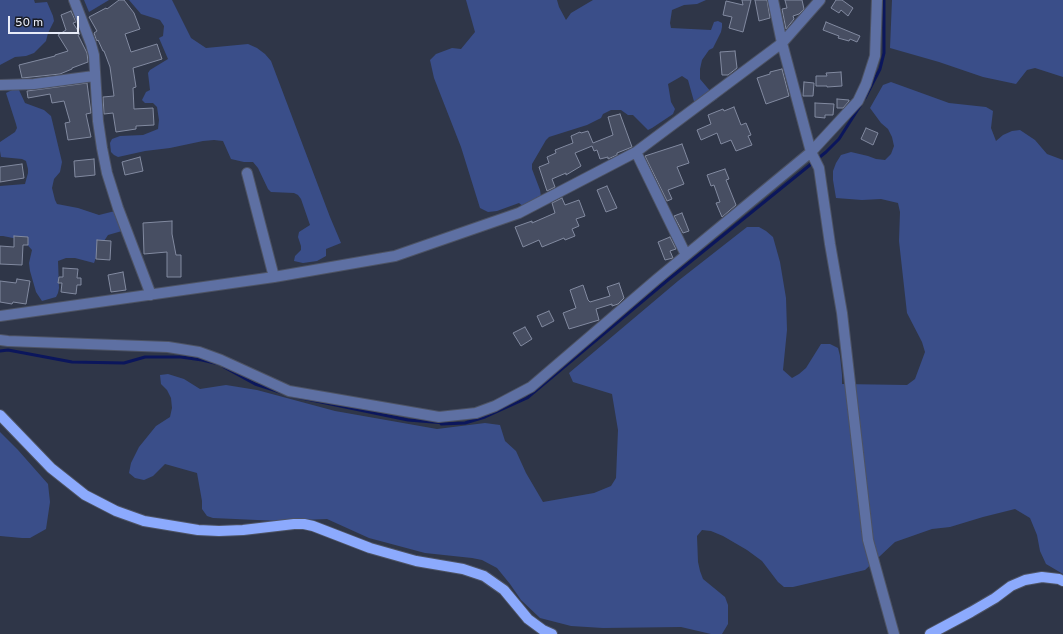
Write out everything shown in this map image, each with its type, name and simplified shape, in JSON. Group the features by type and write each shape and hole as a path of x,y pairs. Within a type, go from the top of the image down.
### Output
{"main road":[{"path":"0,415 51,468 85,495 116,511 144,521 198,530 243,530 294,524 313,526 370,548 416,561 463,569 484,576 504,590 528,619 543,630 552,634"},
{"path":"930,634 995,598 1011,586 1025,580 1042,577 1059,579 1063,581"}],"street":[{"path":"74,0 94,55 94,76 102,148 107,173 118,208 151,295"},
{"path":"773,0 782,42 813,154 819,168 842,313 868,540 894,634"},
{"path":"0,316 274,277 395,256 519,213 636,152 782,42 820,0"},
{"path":"0,340 168,347 199,352 227,362 289,391 438,417 476,413 495,406 531,387 686,255 813,154 858,101 866,84 875,56 877,0"},
{"path":"0,85 34,84 94,76"},
{"path":"636,152 686,255"},
{"path":"248,173 274,277"}],"shaded area":[{"path":"0,0 34,0 35,3 47,2 54,21 46,41 34,53 26,56 15,57 0,65"},
{"path":"84,0 109,0 89,12"},
{"path":"129,0 172,0 191,38 206,48 248,44 257,48 271,61 341,243 326,249 326,256 317,261 303,263 294,261 295,256 301,250 298,237 299,232 310,225 301,199 294,193 271,192 268,189 258,168 253,162 244,162 231,159 223,141 203,141 118,157 111,152 110,143 112,139 120,136 143,135 158,129 159,120 157,107 153,103 145,103 142,100 146,92 150,90 148,73 150,70 168,59 159,38 163,36 164,26 160,20 141,14"},
{"path":"466,0 557,0 566,20 571,13 593,0 706,0 697,4 684,5 672,10 670,23 671,28 711,30 714,22 718,21 722,23 721,32 713,48 709,50 702,60 700,69 700,79 717,99 702,109 695,105 688,80 682,76 668,84 671,102 675,109 673,114 648,130 633,115 628,115 621,110 611,110 603,114 601,118 587,125 549,137 532,164 532,169 540,190 542,203 540,207 537,210 524,207 519,203 497,211 488,212 480,208 461,147 434,78 430,60 436,54 452,48 461,49 475,32"},
{"path":"892,0 1063,0 1063,77 1035,68 1027,70 1016,84 983,77 939,62 890,48"},
{"path":"891,82 949,103 986,107 993,111 991,128 996,141 1003,135 1012,131 1020,130 1035,140 1047,154 1063,160 1063,574 1046,564 1040,551 1037,535 1030,518 1015,509 950,527 932,529 895,542 865,570 793,587 784,587 778,582 762,561 747,550 723,536 711,531 702,530 697,536 698,562 700,571 703,579 725,597 728,605 728,624 722,634 711,634 681,627 603,628 571,626 540,618 521,600 497,568 482,560 425,553 369,538 327,519 279,521 213,518 207,516 202,509 197,473 165,464 153,476 144,480 135,478 129,473 131,463 139,447 156,426 170,417 172,408 171,398 167,390 161,384 160,375 168,374 184,379 200,389 226,385 257,390 335,411 437,429 485,423 500,425 505,441 516,451 526,473 543,502 594,493 611,486 616,478 618,430 612,394 573,382 569,373 678,281 747,227 759,227 773,237 780,262 786,298 787,330 783,370 792,378 806,368 821,344 830,344 838,348 842,384 907,385 915,379 925,352 922,342 907,313 899,241 900,212 898,203 881,199 862,200 836,198 833,180 833,171 841,155 851,152 885,160 891,154 894,146 892,137 888,129 881,123 870,108 883,85"},
{"path":"14,89 19,90 25,103 44,110 51,116 62,162 60,172 54,179 52,188 57,204 78,208 99,215 115,211 122,231 108,235 100,247 94,263 75,258 66,258 58,261 58,293 56,297 42,301 36,292 30,271 29,263 32,250 23,240 0,236 0,186 25,184 28,173 26,161 22,159 1,157 0,151 0,142 15,132 17,128 6,93"},
{"path":"0,432 48,484 50,502 46,529 30,538 0,536"}],"building":[{"path":"119,0 124,0 134,13 140,29 125,34 131,52 157,44 162,59 133,68 136,87 133,88 134,109 153,108 154,125 136,126 136,129 116,132 113,113 104,114 103,97 114,96 110,67 104,51 96,39 94,33 97,31 89,17 106,8 107,9"},
{"path":"742,0 751,0 743,32 729,28 732,17 723,15 726,1 743,5"},
{"path":"755,0 767,0 770,18 759,21"},
{"path":"785,0 802,0 804,9 799,14 793,16 794,19 786,29 782,9 787,8"},
{"path":"836,0 842,0 853,8 848,16 841,10 839,13 831,8"},
{"path":"71,11 76,22 73,23 80,34 78,35 87,53 88,62 60,74 22,78 19,65 55,56 68,51 58,35 66,30 61,15"},
{"path":"826,22 860,36 857,42 850,39 849,41 838,38 839,36 823,30"},
{"path":"735,51 737,68 728,75 722,75 720,52"},
{"path":"782,69 789,96 766,104 757,78 770,74 770,72"},
{"path":"841,72 842,86 816,86 816,76 827,76 826,73"},
{"path":"804,82 814,83 813,96 803,96"},
{"path":"87,83 91,113 86,114 91,137 68,140 65,123 70,122 64,101 52,103 50,94 28,98 27,91"},
{"path":"837,99 849,101 843,108 837,108"},
{"path":"815,103 834,104 833,115 825,115 825,118 815,117"},
{"path":"734,107 741,125 746,123 751,135 748,136 752,145 736,151 731,140 721,144 717,133 701,140 697,130 711,124 708,115 723,109 724,111"},
{"path":"620,114 632,147 617,153 617,155 608,159 608,157 600,159 597,150 594,151 592,146 575,153 581,166 566,175 566,173 552,179 555,187 547,191 539,167 549,163 547,157 556,153 555,150 573,143 571,136 580,132 588,131 593,143 613,135 608,117"},
{"path":"866,128 878,133 873,145 861,139"},
{"path":"682,144 689,163 677,167 684,184 668,190 672,199 667,201 645,156"},
{"path":"140,157 143,171 125,175 122,162"},
{"path":"94,159 95,175 75,177 74,161"},
{"path":"22,164 24,178 0,182 0,167"},
{"path":"725,169 729,179 726,180 736,205 722,217 716,203 720,202 714,185 711,186 707,175"},
{"path":"607,186 617,208 606,212 597,190"},
{"path":"562,198 565,205 579,200 585,216 576,219 579,226 572,229 575,236 565,240 564,238 542,247 539,240 523,247 515,227 532,221 532,223 555,213 552,203"},
{"path":"682,213 689,231 683,233 674,216"},
{"path":"172,221 172,234 176,255 181,255 181,277 167,277 167,252 144,254 143,223"},
{"path":"14,236 28,237 28,245 23,245 22,265 0,264 0,246 14,247"},
{"path":"670,237 676,249 670,251 673,258 665,260 658,242"},
{"path":"97,240 111,241 110,260 96,259"},
{"path":"63,268 78,269 77,278 81,278 81,285 77,285 76,294 61,292 62,283 58,283 59,277 63,277"},
{"path":"123,272 126,290 111,292 108,275"},
{"path":"17,279 30,281 26,304 0,302 0,281 16,283"},
{"path":"619,283 624,298 618,304 612,306 612,304 596,309 599,320 569,329 563,313 576,308 570,290 583,285 590,302 610,296 607,287"},
{"path":"549,311 554,321 542,327 537,316"},
{"path":"525,327 532,339 521,346 513,333"}],"waterway":[{"path":"865,98 880,69 884,53 884,0"},
{"path":"292,396 408,420 445,423 441,424 465,423 485,417 527,398 669,279 826,152 839,139 860,106"},
{"path":"0,351 8,350 72,362 124,363 145,357 181,357 219,364"},
{"path":"224,367 255,384 283,393"}]}
